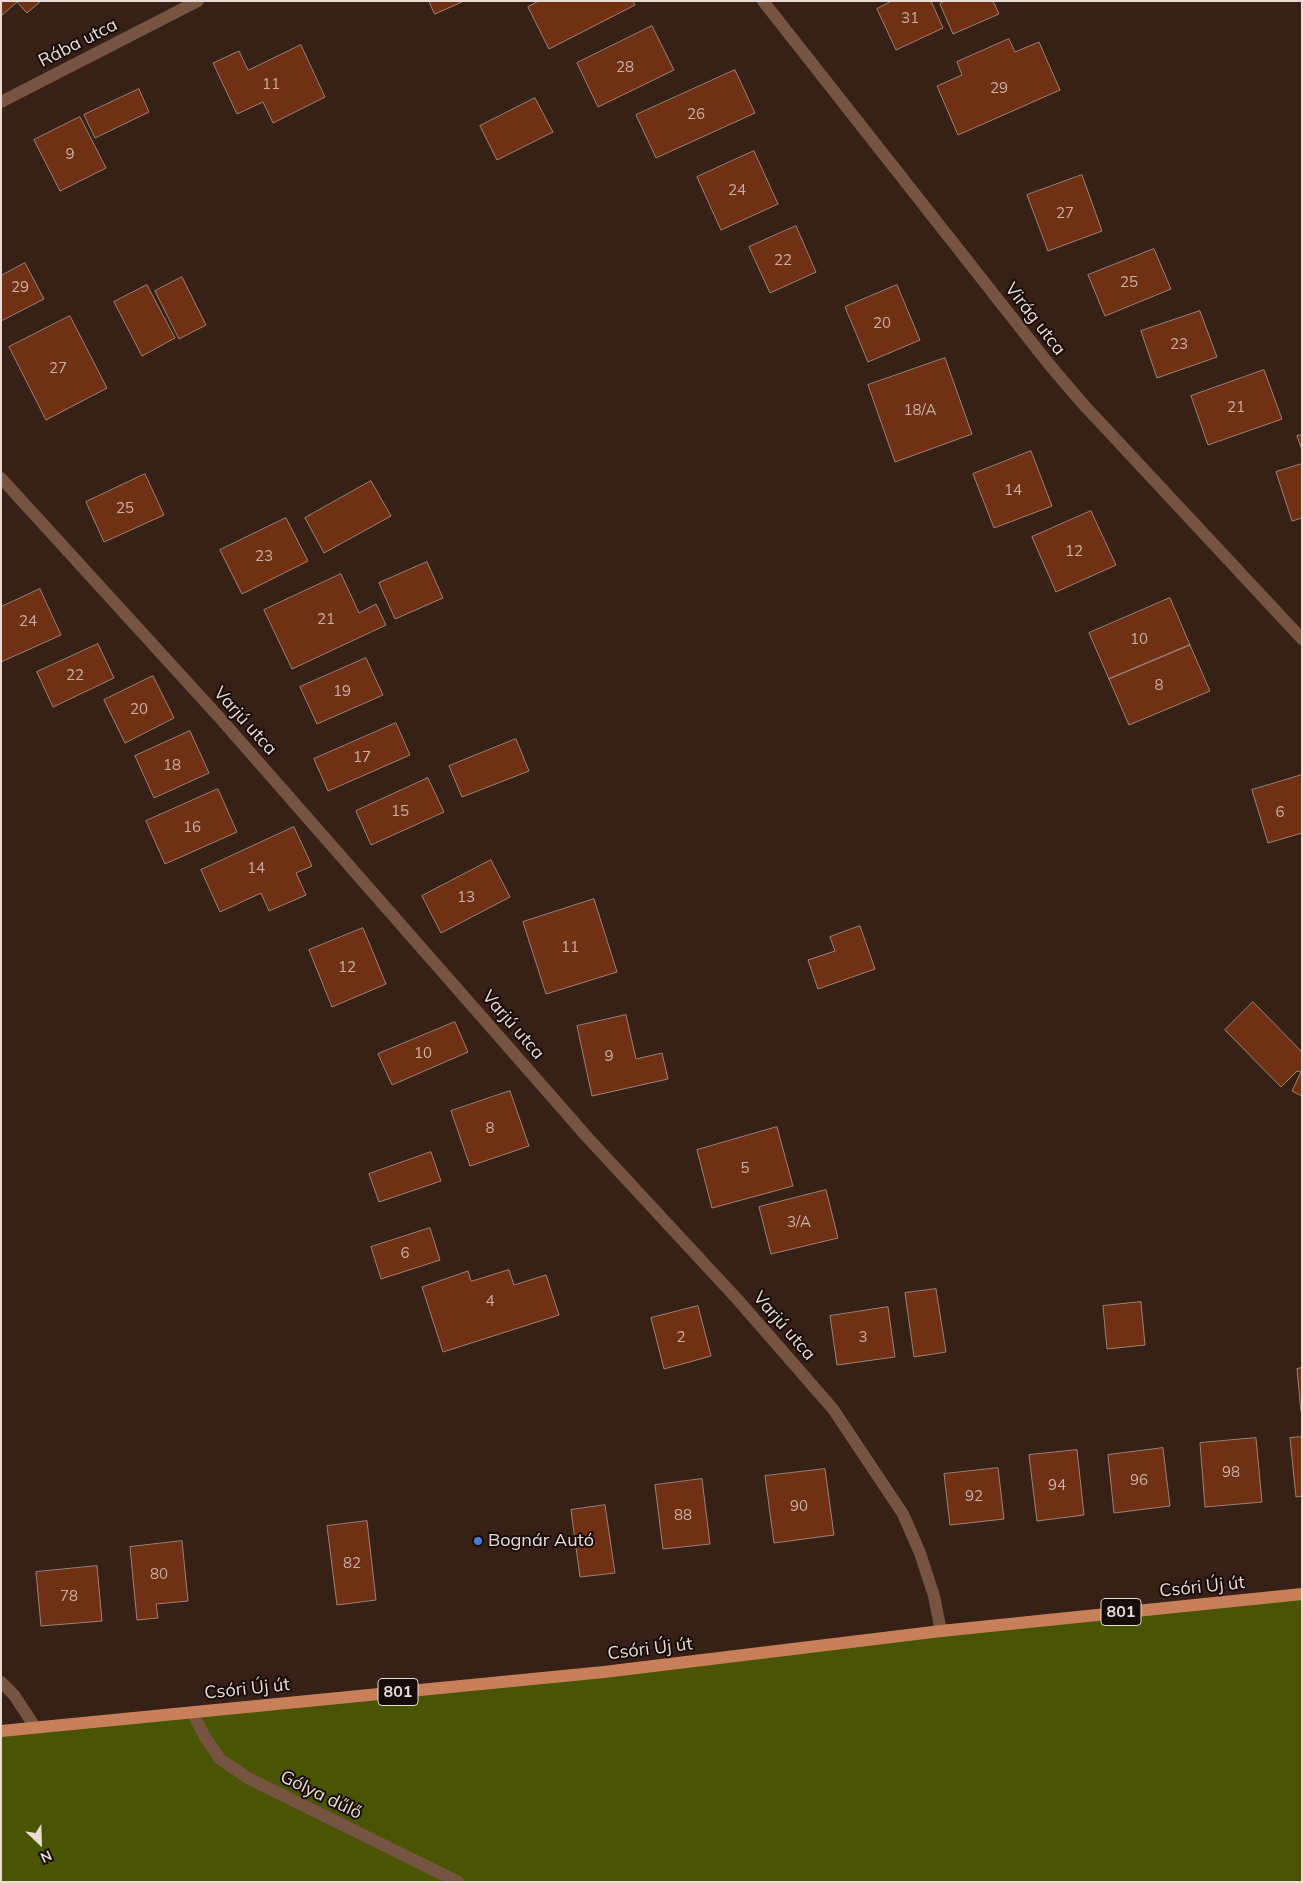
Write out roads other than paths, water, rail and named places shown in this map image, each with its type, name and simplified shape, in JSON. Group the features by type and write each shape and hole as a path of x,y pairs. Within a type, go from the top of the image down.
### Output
{"main road":[{"name":"Csóri Új út","path":"1,1731 604,1672 941,1631 1302,1594"}],"street":[{"name":"Rába utca","path":"1,102 198,1"},
{"name":"Virág utca","path":"762,1 1048,363 1083,404 1302,639"},
{"name":"Varjú utca","path":"1,478 219,717 588,1138 738,1300 833,1409 903,1514 920,1553 932,1589 941,1631"},
{"path":"1,1682 14,1695 35,1727"},
{"name":"Gólya dűlő","path":"192,1712 205,1738 220,1759 248,1778 458,1882"}],"place":[{"name":"Bognár Autó","path":"478,1541"}]}
